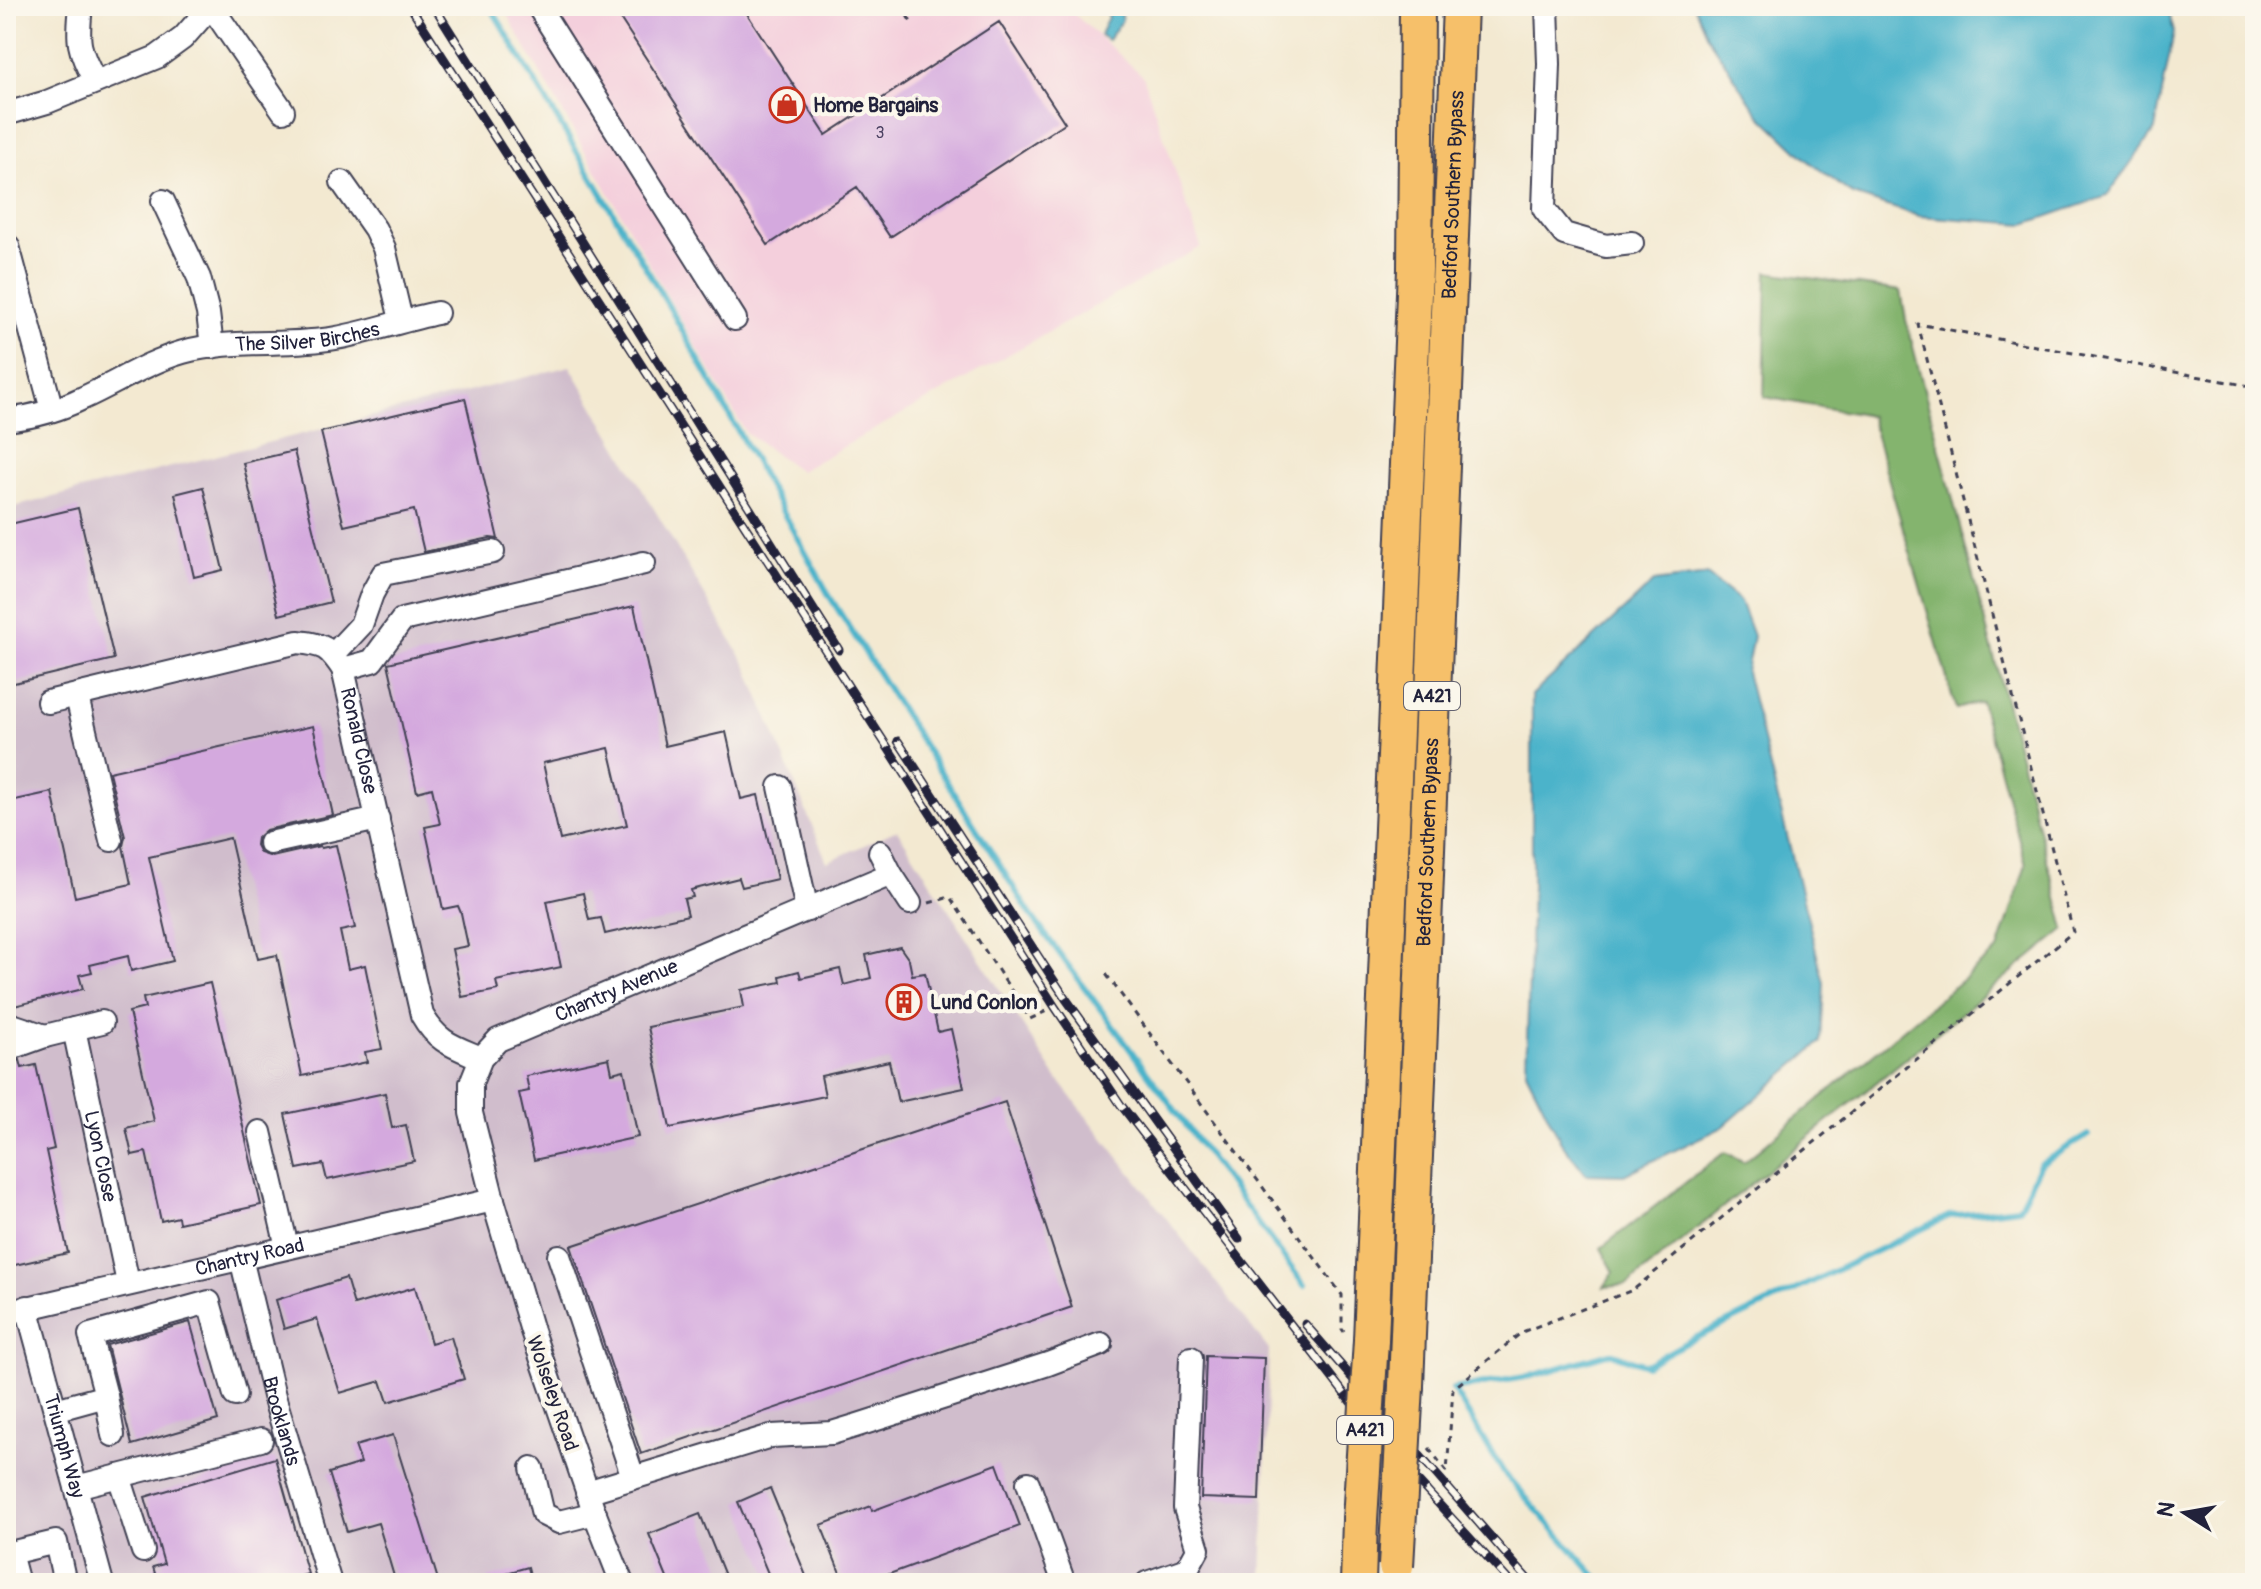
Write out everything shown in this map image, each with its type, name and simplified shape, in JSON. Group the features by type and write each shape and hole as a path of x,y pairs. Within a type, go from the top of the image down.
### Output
{"highway":[{"name":"Bedford Southern Bypass","path":"1358,1583 1360,1340 1415,269 1417,6"},
{"name":"Bedford Southern Bypass","path":"1395,1574 1406,1386 1460,6"}],"street":[{"path":"81,6 78,37 81,55 95,81"},
{"path":"6,114 47,102 157,57 183,38 211,6 283,111"},
{"path":"538,6 735,319"},
{"path":"1547,6 1549,64 1544,209 1564,234 1606,246 1632,243"},
{"name":"The Silver Birches","path":"342,182 375,229 384,248 401,320"},
{"name":"The Silver Birches","path":"163,201 199,278 212,347"},
{"path":"8,246 25,273 52,410"},
{"name":"The Silver Birches","path":"6,420 80,400 182,352 337,338 437,313"},
{"path":"338,662 361,625 383,574 493,552"},
{"path":"48,702 298,642 320,644 338,662 372,661 402,620 644,563"},
{"name":"Ronald Close","path":"338,662 378,819 422,1015 432,1032 452,1046 481,1058"},
{"path":"77,697 111,840"},
{"path":"780,787 807,910"},
{"path":"270,843 378,819"},
{"path":"880,852 910,903"},
{"name":"Chantry Avenue","path":"481,1058 498,1040 891,874"},
{"path":"6,1050 45,1036 102,1022"},
{"path":"6,1023 45,1036"},
{"name":"Lyon Close","path":"74,1029 128,1283"},
{"path":"481,1058 471,1083 471,1113 493,1200"},
{"path":"260,1132 287,1247"},
{"name":"Chantry Road","path":"16,1310 493,1200"},
{"name":"Wolseley Road","path":"493,1200 532,1331 622,1583"},
{"path":"559,1256 633,1477"},
{"name":"Brooklands","path":"241,1258 274,1396 330,1583"},
{"path":"201,1267 235,1395"},
{"path":"113,1435 90,1335 209,1302"},
{"name":"Triumph Way","path":"16,1310 55,1410 102,1583"},
{"path":"532,1468 543,1514 559,1522 633,1477 771,1436 832,1433 1101,1344"},
{"path":"1147,1583 1187,1569 1198,1549 1185,1508 1191,1358"},
{"path":"55,1410 106,1396"},
{"path":"76,1487 261,1440"},
{"path":"119,1476 143,1551"},
{"path":"1028,1483 1060,1582"},
{"path":"18,1583 10,1553 56,1542 65,1583"}],"path":[{"path":"901,6 911,22"},
{"path":"1429,1448 1447,1472 1453,1389 1522,1332 1633,1290 2073,932 1918,324 2255,387"},
{"path":"910,903 928,904 950,897 1030,1019 1055,1007"},
{"path":"1106,974 1342,1295 1342,1329 1360,1340"}],"shaded area":[{"path":"502,6 1065,6 1143,76 1201,247 800,471 746,433"},
{"path":"570,366 747,667 827,862 897,830 1056,1077 1269,1350 1262,1583 6,1583 6,509"}],"green space":[{"path":"1767,272 1901,291 2065,929 1627,1285 1604,1287 1614,1272 1601,1248 1725,1152 1744,1162 1998,950 2026,865 1981,702 1956,709 1870,416 1764,397"}],"water":[{"path":"1103,6 1119,6 1122,20 1108,40 1100,35 1108,17"},
{"path":"1694,6 2167,6 2174,32 2155,129 2107,196 2025,224 1919,216 1853,195 1806,159 1758,113 1707,36"},
{"path":"1707,575 1740,601 1753,636 1746,672 1824,983 1821,1042 1723,1127 1624,1175 1586,1174 1561,1142 1526,1071 1532,885 1532,695 1654,582"}],"building":[{"path":"612,6 742,6 826,135 999,22 1065,123 890,237 857,187 768,245"},
{"path":"465,398 498,539 424,552 414,510 344,526 321,432"},
{"path":"294,451 331,602 279,615 243,463"},
{"path":"203,487 223,570 194,577 175,494"},
{"path":"78,508 114,659 10,684 6,665 6,525"},
{"path":"634,606 665,746 726,732 741,799 758,795 777,879 742,887 739,878 691,890 693,897 684,899 688,915 605,934 601,918 589,920 583,893 547,901 561,967 496,981 498,990 462,997 452,949 468,946 461,913 458,906 443,909 425,827 440,824 432,788 417,792 388,663","holes":["609,748 627,825 560,840 543,763"]},
{"path":"313,726 333,815 266,830 257,838 256,845 260,853 272,857 336,845 355,928 340,931 348,969 365,965 382,1049 365,1052 367,1062 302,1076 277,955 258,959 230,838 149,857 173,961 131,971 128,956 90,965 92,972 79,975 83,989 6,1008 6,802 52,792 75,897 131,884 123,846 125,837 109,772"},
{"path":"900,947 909,960 912,975 925,973 938,1032 951,1029 964,1088 898,1102 889,1061 821,1076 825,1096 670,1128 648,1027 744,1007 741,990 781,982 780,976 799,971 801,978 840,969 844,985 871,978 866,955"},
{"path":"210,983 261,1205 179,1223 178,1217 161,1221 146,1152 132,1155 126,1128 154,1121 129,1012 145,1008 143,998"},
{"path":"609,1058 612,1073 624,1070 638,1137 534,1160 519,1093 529,1091 526,1076"},
{"path":"20,1060 22,1068 36,1065 54,1149 46,1151 68,1253 6,1267 6,1064"},
{"path":"385,1093 392,1128 406,1125 414,1161 327,1180 323,1164 297,1169 285,1114"},
{"path":"1005,1102 1072,1307 641,1454 571,1246"},
{"path":"346,1278 354,1305 415,1287 431,1343 451,1337 464,1379 388,1402 381,1381 340,1393 317,1319 284,1329 276,1300"},
{"path":"190,1322 218,1420 132,1445 107,1345"},
{"path":"1206,1356 1264,1358 1259,1500 1201,1498"},
{"path":"393,1435 439,1583 396,1583 378,1523 347,1532 329,1473 361,1463 355,1446"},
{"path":"275,1458 308,1574 278,1583 158,1583 153,1567 164,1564 145,1497"},
{"path":"997,1464 1020,1526 865,1583 844,1583 821,1525 871,1506 872,1511"},
{"path":"770,1488 809,1583 772,1583 738,1502"},
{"path":"700,1514 728,1583 669,1583 649,1534"},
{"path":"528,1567 532,1583 489,1583 488,1578"}],"waterway":[{"path":"490,6 671,310 830,597 1031,915 1304,1285"},
{"path":"1602,1583 1504,1473 1453,1389 1531,1376 1610,1353 1646,1365 1689,1341 1949,1216 2019,1208 2040,1164 2088,1135"}],"railway":[{"path":"410,6 1121,1105 1381,1441 1511,1583"},
{"path":"434,6 839,650"},
{"path":"898,741 1066,999 1239,1239"},
{"path":"1305,1324 1531,1583"}],"place":[{"name":"Home Bargains","path":"787,105"},
{"name":"Lund Conlon","path":"904,1002"}]}
